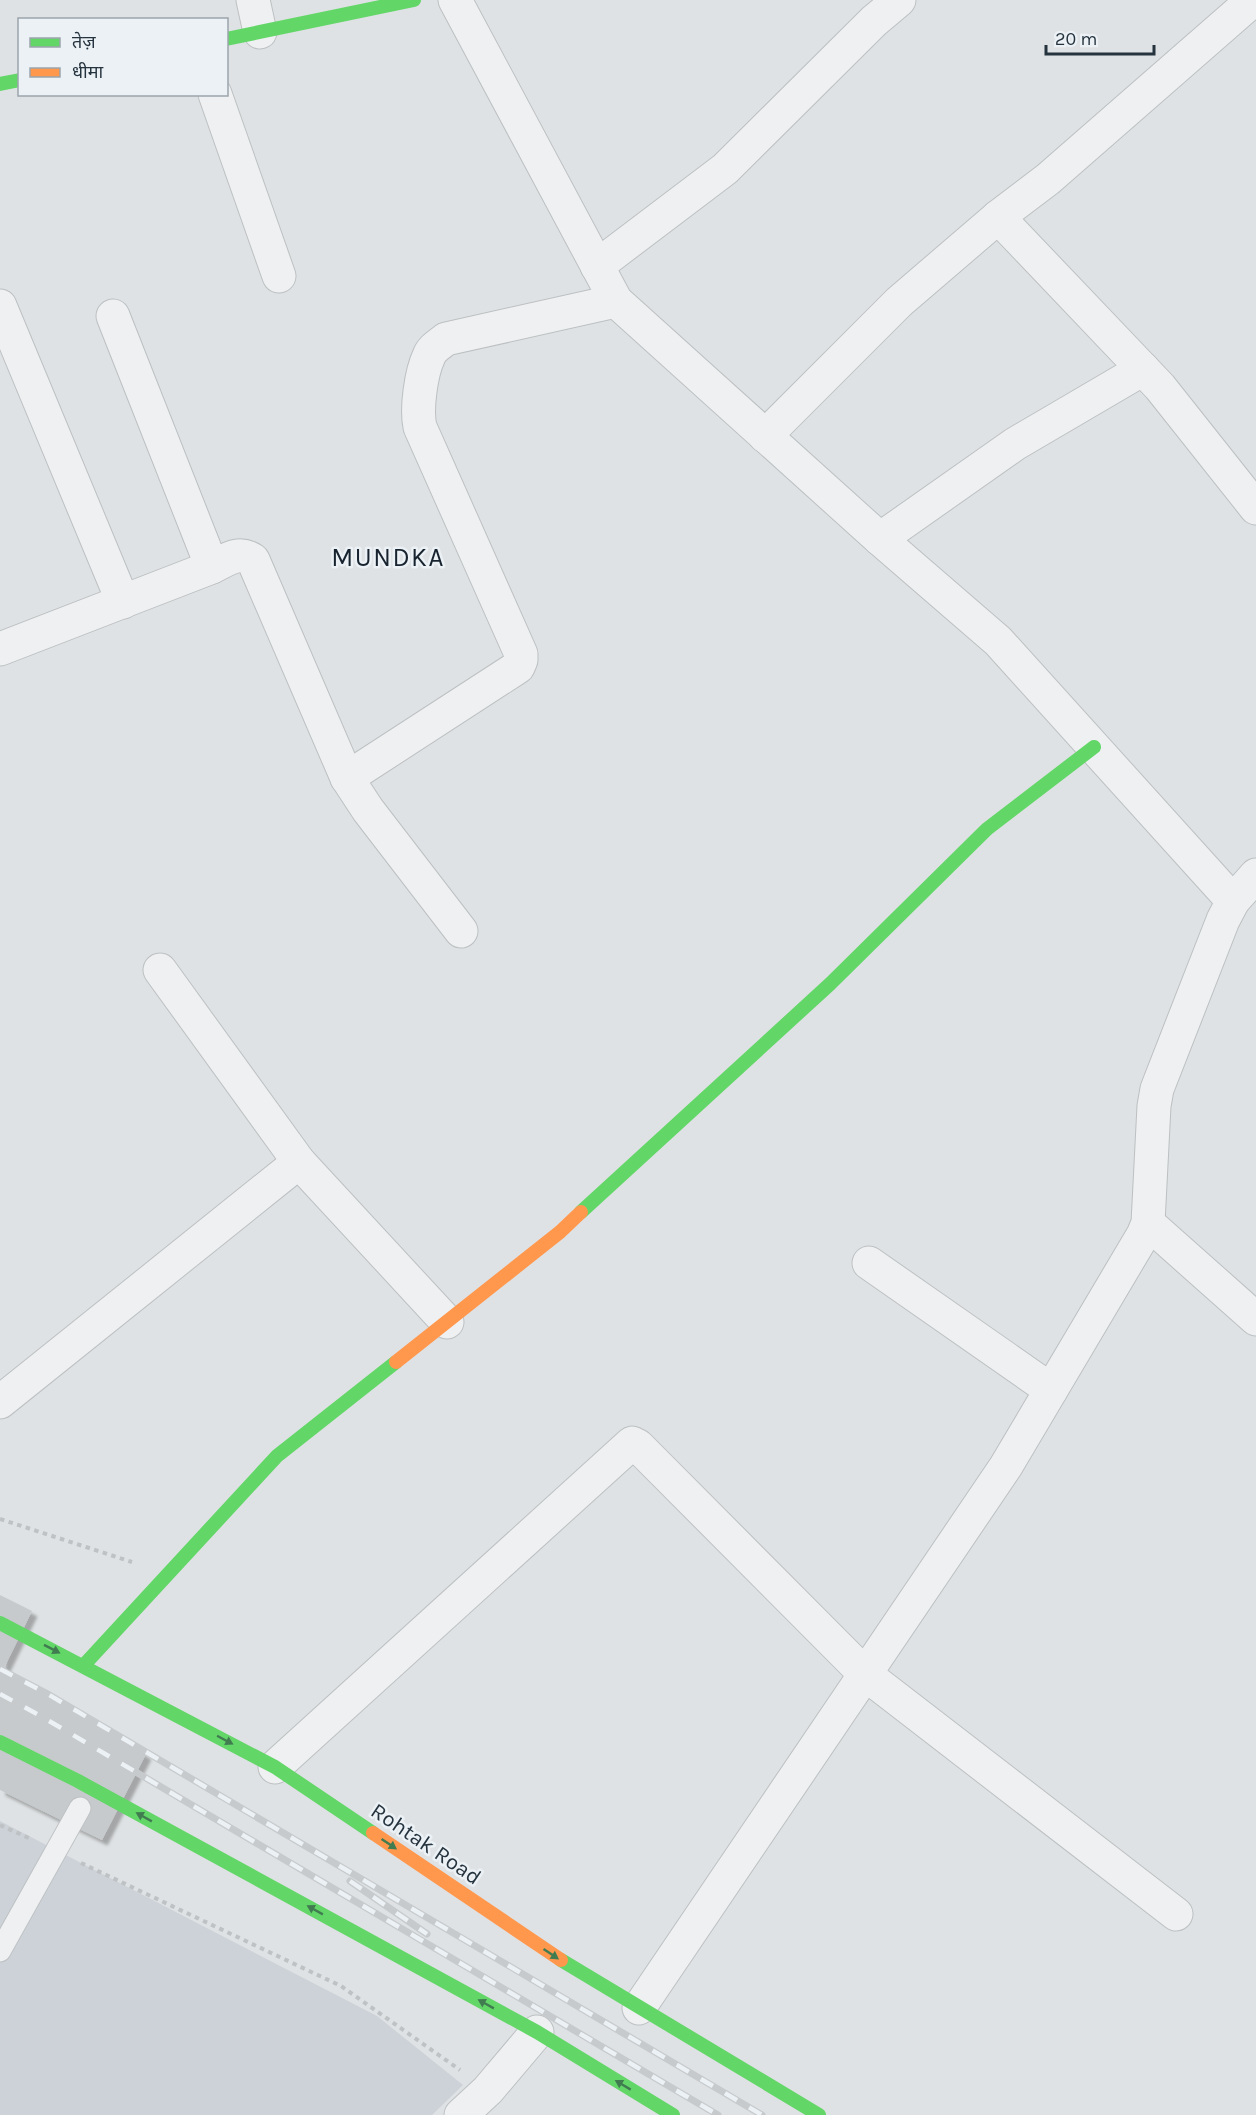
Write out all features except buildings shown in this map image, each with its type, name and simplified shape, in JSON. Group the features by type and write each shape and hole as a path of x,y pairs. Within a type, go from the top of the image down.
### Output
{"main road":[{"path":"228,39 414,0"},
{"path":"0,84 18,80"},
{"path":"84,1665 277,1456 560,1232 830,984 987,829 1094,747"},
{"name":"Rohtak Road","path":"0,1623 275,1767 578,1972 819,2115"},
{"path":"0,1742 78,1781 537,2032 673,2115"}],"street":[{"path":"253,0 260,32"},
{"path":"455,0 616,301 880,539 998,640 1233,901"},
{"path":"597,266 725,169 874,21 899,0"},
{"path":"765,436 899,302 998,217 1048,179 1253,0"},
{"path":"216,96 279,276"},
{"path":"998,217 1160,387 1256,508"},
{"path":"347,778 518,667 522,660 420,428 417,406 429,355 446,339 616,301"},
{"path":"0,306 123,602"},
{"path":"113,316 212,567"},
{"path":"880,539 1015,444 1143,369"},
{"path":"0,649 236,556 245,555 254,560 347,778 368,810 461,931"},
{"path":"639,2008 1006,1466 1143,1235 1148,1223 1154,1106 1157,1089 1223,920 1233,901 1256,874"},
{"path":"160,970 299,1162 447,1322"},
{"path":"0,1402 299,1162"},
{"path":"1148,1223 1256,1319"},
{"path":"869,1263 1051,1390"},
{"path":"275,1767 632,1443 638,1446 865,1674 1176,1914"},
{"path":"461,2115 488,2090 537,2032"}],"lane":[{"path":"0,1951 80,1808"}],"path":[{"path":"0,1519 170,1574"},
{"path":"0,1825 341,1986 488,2090"}],"shaded area":[{"path":"0,1821 377,2016 463,2085 432,2115 0,2115"}],"railway":[{"path":"0,1669 46,1693 762,2115"},
{"path":"0,1694 718,2115"},
{"path":"350,1881 427,1934"}],"traffic: fast":[{"path":"228,39 414,0"},
{"path":"0,84 18,80"},
{"path":"581,1212 830,984 987,829 1094,747"},
{"path":"84,1665 277,1456 396,1362"},
{"path":"0,1623 275,1767 373,1833"},
{"path":"0,1742 78,1781 537,2032 673,2115"},
{"path":"561,1960 819,2115"}],"traffic: slow":[{"path":"396,1362 560,1232 581,1212"},
{"path":"373,1833 561,1960"}],"district":[{"name":"MUNDKA","path":"388,557"}]}
